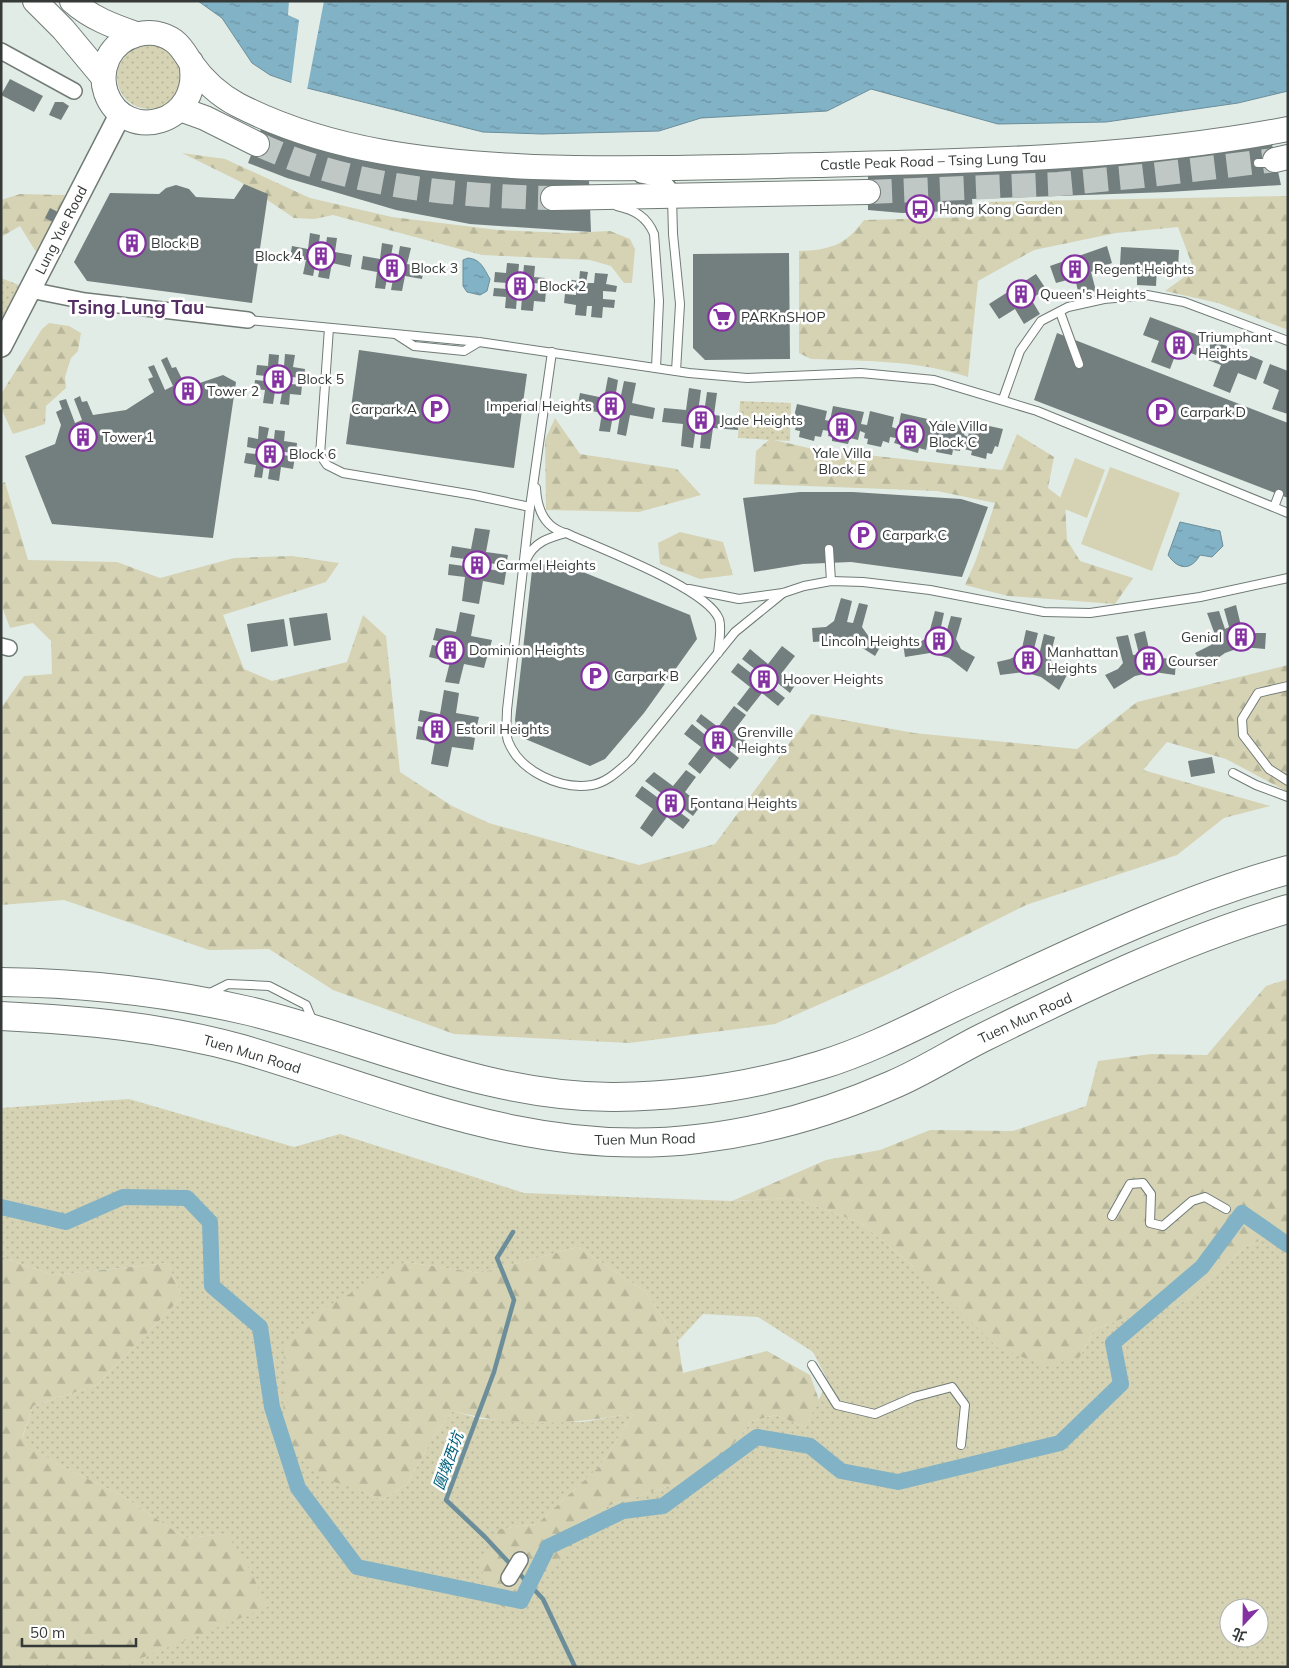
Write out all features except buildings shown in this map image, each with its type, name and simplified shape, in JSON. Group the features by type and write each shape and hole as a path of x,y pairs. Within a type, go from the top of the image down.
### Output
{"highway":[{"path":"1,982 61,983 137,989 249,1011 456,1074 536,1092 612,1097 680,1094 786,1076 860,1051 1094,942 1166,912 1257,879 1288,870"},
{"name":"Tuen Mun Road","path":"1,1016 96,1022 182,1035 244,1050 424,1109 508,1130 555,1138 604,1141 697,1139 780,1125 833,1109 895,1084 982,1038 1124,971 1198,939 1288,909"}],"main road":[{"path":"35,1 63,28 103,77"},
{"path":"72,1 84,12 110,25 136,34"},
{"path":"149,32 162,35 184,50 191,62 193,75 192,88 187,100 180,109 166,119 151,122 136,120 121,114 105,91 103,77 106,63 113,50 123,40 136,34 149,32"},
{"name":"Castle Peak Road – Tsing Lung Tau","path":"191,62 206,81 226,99 260,116 303,133 406,157 453,162 577,168 949,162 1080,156 1203,144 1288,129"},
{"path":"180,109 205,118 257,144"},
{"name":"Castle Peak Road – Tsing Lung Tau","path":"553,198 576,196 868,192"}],"street":[{"path":"1,51 63,80 74,91"},
{"name":"Lung Yue Road","path":"1,346 121,114"},
{"name":"Castle Peak Road – Tsing Lung Tau","path":"577,168 651,176 666,184 672,196"},
{"path":"30,290 85,301 248,320"},
{"path":"510,1578 520,1560"}],"lane":[{"path":"576,196 636,212 650,224 654,234 659,301 656,368"},
{"path":"672,196 673,234 680,304 676,371"},
{"path":"1003,399 1020,351 1041,322 1068,308 1104,299 1147,295 1184,302 1288,341"},
{"path":"1060,312 1079,364"},
{"path":"248,320 479,342 676,371 747,378 861,373 898,375 934,380 1003,399 1054,417 1288,513"},
{"path":"329,328 320,456 327,465 344,473 474,495 530,507"},
{"path":"552,352 521,576 507,710 508,740 516,756 527,767 548,779 571,786 594,785 613,777 630,760 735,632 783,593"},
{"path":"536,471 537,497 540,512 546,522 556,530 689,589 712,606 719,619 718,653"},
{"path":"1274,507 1279,494"},
{"path":"521,576 530,550 544,540 566,534"},
{"path":"828,549 830,581"},
{"path":"689,589 739,599 783,593 804,586 830,581 863,582 930,590 1044,612 1090,613 1200,597 1288,578"},
{"path":"1288,686 1258,692 1242,719 1243,735 1270,769 1288,782"},
{"path":"1233,773 1256,785 1288,796"},
{"path":"1112,1216 1130,1184 1143,1183 1151,1194 1150,1223 1163,1226 1192,1201 1205,1197 1226,1209"},
{"path":"812,1365 837,1405 875,1414 914,1397 952,1387 965,1405 961,1445"}],"green space":[{"path":"143,45 155,45 172,54 179,65 181,77 179,89 172,100 155,109 143,109 131,104 122,95 117,83 117,71 122,59 131,50"},
{"path":"182,153 225,159 310,198 392,217 498,230 567,233 610,231 630,239 635,249 632,283 624,283 611,266 590,260 482,255 333,215 314,219 294,218 239,181"},
{"path":"20,194 65,195 46,239 36,252 20,226 1,237 1,200"},
{"path":"1288,196 1288,330 1218,303 1165,291 1194,270 1178,227 1116,233 1034,250 978,281 968,377 949,371 910,364 811,359 799,353 799,251 828,248 836,245 850,236 864,220 977,217 978,202"},
{"path":"1,278 19,285 1,321"},
{"path":"49,323 69,326 81,333 78,351 71,358 65,377 66,388 46,406 45,424 13,434 1,408 1,394 42,329"},
{"path":"740,401 791,403 790,441 738,438"},
{"path":"555,418 580,454 677,469 701,495 639,512 546,510 545,440"},
{"path":"1017,434 1054,457 1048,488 1065,501 1067,540 1080,561 1133,578 1115,604 1008,596 965,585 976,560 995,503 937,491 754,484 756,451 770,439 813,449 1002,470"},
{"path":"1075,458 1105,470 1087,518 1057,506"},
{"path":"1110,467 1180,493 1152,571 1081,544"},
{"path":"5,482 28,560 117,562 160,578 234,558 292,556 339,563 326,582 223,615 244,669 272,681 347,662 363,615 386,636 400,772 452,806 489,823 639,865 715,844 811,714 914,733 1077,749 1137,702 1288,665 1288,792 1226,759 1167,742 1143,770 1270,806 1224,818 1177,855 1026,905 886,975 775,1024 629,1043 454,1034 333,990 269,949 209,950 64,900 1,905 1,708 24,676 52,674 51,641 33,623 10,628 1,604 1,484"},
{"path":"680,532 723,542 733,575 700,579 660,564 658,543"},
{"path":"1288,979 1288,1233 1272,1235 1245,1247 1186,1301 1152,1312 1121,1319 1094,1330 1080,1357 1046,1366 998,1348 913,1266 861,1223 794,1198 732,1201 826,1160 880,1150 930,1130 1013,1131 1086,1106 1098,1061 1151,1054 1207,1055 1266,986"},
{"path":"129,1099 294,1147 340,1134 524,1193 732,1201 794,1198 861,1223 913,1266 1080,1357 1094,1330 1121,1319 1152,1312 1186,1301 1245,1247 1272,1235 1288,1233 1288,1667 130,1667 227,1534 185,1538 121,1495 55,1463 22,1439 33,1406 97,1385 182,1297 168,1263 54,1275 1,1257 1,1108","holes":["578,1247 645,1291 678,1341 703,1314 758,1317 813,1352 828,1381 805,1427 776,1415 752,1421 707,1477 670,1486 610,1505 571,1528 499,1529 537,1524 600,1466 634,1413 583,1422 481,1419 453,1411 435,1434 407,1484 382,1500 358,1489 405,1262 480,1273"]},
{"path":"578,1247 645,1291 678,1341 683,1373 767,1351 810,1375 819,1400 805,1427 776,1415 752,1421 707,1477 670,1486 610,1505 571,1528 572,1547 510,1612 490,1598 480,1565 499,1529 537,1524 600,1466 634,1413 587,1420 544,1423 500,1420 453,1411 435,1434 407,1484 382,1500 358,1489 324,1479 283,1443 284,1348 318,1312 405,1262 480,1273"},
{"path":"1,1257 54,1275 168,1263 182,1297 97,1385 33,1406 22,1438 55,1463 121,1495 185,1538 227,1534 248,1567 268,1607 134,1661 130,1667 1,1667"}],"water":[{"path":"198,1 1288,1 1288,91 1238,103 1106,122 998,124 871,89 827,111 701,118 659,131 542,134 483,132 307,88 270,75 252,63 222,18"},
{"path":"468,258 479,262 490,279 487,291 480,295 467,292 463,286 463,260"},
{"path":"1180,522 1220,531 1223,546 1212,557 1200,555 1189,566 1184,567 1176,564 1168,555"}],"pier":[{"path":"289,1 324,1 307,90 291,85 299,20 288,15"}],"waterway":[{"path":"1,1207 66,1222 123,1197 187,1198 210,1222 212,1286 260,1327 272,1407 298,1488 357,1567 521,1601 548,1547 623,1511 663,1506 757,1437 810,1446 841,1471 898,1482 1060,1443 1121,1384 1113,1343 1202,1267 1242,1213 1288,1245"},
{"name":"圓墩西坑","path":"513,1232 497,1258 514,1300 494,1372 446,1500 485,1537 543,1599 575,1667"}],"tunnel":[{"path":"257,144 328,170 402,186 477,195 553,198"},
{"path":"868,192 1058,184 1275,160"}],"place":[{"name":"Hong Kong Garden","path":"920,209"},
{"name":"Block B","path":"132,243"},
{"name":"Block 4","path":"321,256"},
{"name":"Block 3","path":"392,268"},
{"name":"Regent Heights","path":"1075,269"},
{"name":"Block 2","path":"520,286"},
{"name":"Queen's Heights","path":"1021,294"},
{"name":"PARKnSHOP","path":"722,317"},
{"name":"Triumphant Heights","path":"1179,345"},
{"name":"Block 5","path":"278,379"},
{"name":"Tower 2","path":"188,391"},
{"name":"Imperial Heights","path":"611,406"},
{"name":"Carpark A","path":"436,409"},
{"name":"Carpark D","path":"1161,412"},
{"name":"Jade Heights","path":"701,420"},
{"name":"Yale Villa Block E","path":"842,427"},
{"name":"Yale Villa Block C","path":"910,434"},
{"name":"Tower 1","path":"83,437"},
{"name":"Block 6","path":"270,454"},
{"name":"Carpark C","path":"863,535"},
{"name":"Carmel Heights","path":"477,565"},
{"name":"Genial","path":"1241,637"},
{"name":"Lincoln Heights","path":"939,641"},
{"name":"Dominion Heights","path":"450,650"},
{"name":"Manhattan Heights","path":"1028,660"},
{"name":"Courser","path":"1149,661"},
{"name":"Carpark B","path":"595,676"},
{"name":"Hoover Heights","path":"764,679"},
{"name":"Estoril Heights","path":"437,729"},
{"name":"Grenville Heights","path":"718,740"},
{"name":"Fontana Heights","path":"671,803"}],"district":[{"name":"Tsing Lung Tau","path":"136,307"}]}
